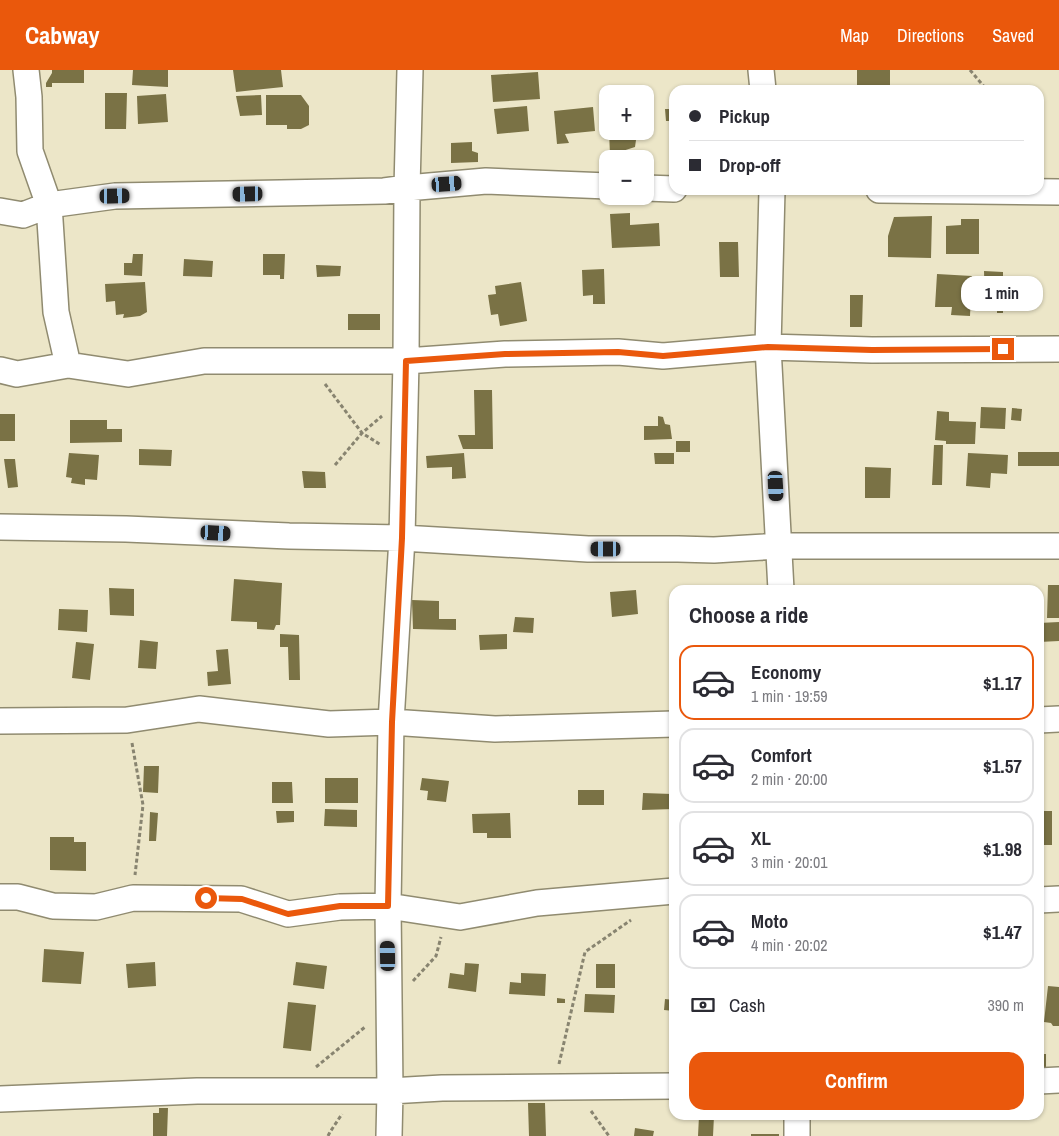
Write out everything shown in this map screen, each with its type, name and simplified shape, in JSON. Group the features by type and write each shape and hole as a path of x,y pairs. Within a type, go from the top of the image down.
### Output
{"street":[{"path":"26,70 29,97 30,151 49,205 56,312 68,365"},
{"path":"389,1136 388,906 392,722 402,538 410,70"},
{"path":"760,70 762,85"},
{"path":"0,212 23,215 49,205 115,196 384,191 486,182 599,186"},
{"path":"654,188 669,189"},
{"path":"1044,192 1059,192"},
{"path":"772,195 768,347 781,585"},
{"path":"0,370 17,374 68,365 128,374 204,361 406,361 505,354 608,352 663,356 768,347 872,350 1059,349"},
{"path":"0,527 402,538 588,549 678,548 714,550 779,546 1059,546"},
{"path":"0,721 127,720 199,709 329,724 392,722 495,729 669,724"},
{"path":"1044,720 1059,719"},
{"path":"0,897 18,897 53,906 96,906 133,898 242,899 288,914 340,906 388,906 460,917 537,903 669,891"},
{"path":"1044,900 1059,899"},
{"path":"1044,1081 1059,1080"},
{"path":"0,1099 197,1091 390,1091 442,1088 669,1086"},
{"path":"797,1120 797,1136"}],"path":[{"path":"970,70 983,85"},
{"path":"308,361 362,433 403,458"},
{"path":"335,465 362,433 380,417 405,400"},
{"path":"127,720 143,805 133,898"},
{"path":"609,1136 559,1064 586,952 633,919"}],"building":[{"path":"52,70 84,70 84,83 52,83 52,87 46,87"},
{"path":"133,70 168,70 168,87 132,85"},
{"path":"233,70 281,70 283,87 236,92"},
{"path":"857,70 890,70 890,85 857,85"},
{"path":"538,72 540,99 493,102 491,75"},
{"path":"105,93 127,93 126,129 105,129"},
{"path":"166,94 168,122 138,124 137,96"},
{"path":"261,95 262,115 240,116 236,96"},
{"path":"266,95 301,95 309,106 309,125 301,129 287,129 287,125 266,125"},
{"path":"527,106 529,131 497,134 494,109"},
{"path":"593,107 595,131 565,134 569,143 557,144 554,111"},
{"path":"665,109 669,109 669,121 666,121"},
{"path":"609,140 636,140 635,147 626,150 610,150"},
{"path":"472,142 472,151 478,153 478,162 451,163 451,143"},
{"path":"630,213 630,225 659,223 660,246 612,248 610,214"},
{"path":"932,216 931,258 888,257 888,236 894,217"},
{"path":"961,219 979,219 979,254 946,254 946,226 961,225"},
{"path":"719,242 738,242 739,277 720,277"},
{"path":"133,254 143,254 142,276 124,275 124,263 132,263"},
{"path":"263,254 285,254 284,279 280,279 280,275 263,275"},
{"path":"184,259 213,261 212,277 183,276"},
{"path":"316,265 341,266 340,276 317,277"},
{"path":"604,269 605,304 593,304 593,295 583,296 582,270"},
{"path":"984,271 1003,272 1003,313 997,313 997,305 985,306"},
{"path":"937,274 972,276 970,316 951,315 952,307 935,307"},
{"path":"145,282 147,312 140,316 123,318 124,314 116,315 115,301 106,302 105,284"},
{"path":"521,282 527,321 500,326 498,314 491,315 488,295 496,294 495,286"},
{"path":"850,295 863,295 862,327 850,327"},
{"path":"348,314 380,314 380,330 348,330"},
{"path":"474,390 492,390 493,449 463,449 458,435 475,435"},
{"path":"981,407 1006,408 1005,429 980,428"},
{"path":"1012,408 1022,409 1021,421 1011,420"},
{"path":"937,411 949,412 949,421 976,422 975,444 946,444 946,441 935,440"},
{"path":"0,414 15,414 15,441 0,441"},
{"path":"658,416 663,417 665,424 670,425 672,439 644,440 644,426 658,426"},
{"path":"70,420 107,420 107,429 122,429 122,442 70,443"},
{"path":"676,441 690,441 690,452 676,452"},
{"path":"934,445 943,445 942,485 932,485"},
{"path":"139,449 172,450 171,466 139,465"},
{"path":"1018,452 1059,452 1059,466 1018,466"},
{"path":"69,453 99,455 97,480 85,479 85,485 71,483 72,478 66,477"},
{"path":"464,453 466,478 452,479 452,467 427,468 426,456"},
{"path":"654,453 674,453 674,464 655,464"},
{"path":"968,453 1008,455 1007,474 991,473 990,488 966,486"},
{"path":"4,459 15,459 18,487 8,488"},
{"path":"865,467 891,468 890,498 865,498"},
{"path":"302,471 325,472 326,488 304,488"},
{"path":"234,579 282,583 280,625 276,625 274,630 257,629 257,622 231,621"},
{"path":"1048,585 1059,585 1059,618 1047,618"},
{"path":"109,588 134,589 134,616 110,615"},
{"path":"636,590 638,614 612,617 610,592"},
{"path":"412,600 439,601 439,619 456,619 456,630 413,629"},
{"path":"59,609 88,610 87,632 58,630"},
{"path":"515,617 534,618 533,633 513,632"},
{"path":"1059,622 1059,641 1044,642 1044,623"},
{"path":"280,634 299,635 300,680 289,680 288,647 280,647"},
{"path":"507,634 507,649 480,650 479,635"},
{"path":"140,640 158,642 156,669 138,668"},
{"path":"76,642 94,644 90,680 72,678"},
{"path":"228,649 231,684 208,686 207,672 218,671 216,650"},
{"path":"144,766 159,766 158,793 143,792"},
{"path":"325,778 358,778 358,803 325,803"},
{"path":"422,778 449,781 446,802 427,800 428,791 420,790"},
{"path":"272,782 292,782 293,803 272,803"},
{"path":"578,790 604,790 604,805 578,805"},
{"path":"643,793 669,794 669,809 642,810"},
{"path":"325,809 357,810 357,827 324,826"},
{"path":"276,811 294,811 294,822 277,823"},
{"path":"1044,811 1052,811 1052,845 1044,845"},
{"path":"150,812 158,813 156,841 149,841"},
{"path":"510,813 511,838 487,838 487,833 473,833 472,814"},
{"path":"50,837 74,837 74,842 86,842 86,871 50,870"},
{"path":"44,949 84,952 81,984 42,982"},
{"path":"155,962 156,986 128,988 126,964"},
{"path":"296,962 327,966 324,989 293,985"},
{"path":"465,963 479,964 476,992 448,988 450,973 464,975"},
{"path":"596,964 615,964 615,988 596,988"},
{"path":"521,973 546,974 545,996 509,994 510,982 521,983"},
{"path":"1048,986 1059,987 1059,1026 1053,1026 1051,1023 1044,1022"},
{"path":"585,994 615,995 614,1013 584,1012"},
{"path":"557,998 565,999 565,1003 557,1003"},
{"path":"665,999 669,999 669,1010 664,1010"},
{"path":"288,1002 316,1005 311,1051 283,1048"},
{"path":"1044,1054 1046,1054 1046,1069 1044,1069"},
{"path":"528,1103 545,1103 546,1136 529,1136"},
{"path":"159,1108 168,1108 167,1136 153,1136 153,1113 159,1113"},
{"path":"699,1120 714,1120 713,1136 698,1136"},
{"path":"635,1128 654,1131 653,1136 634,1136"},
{"path":"751,1134 779,1134 779,1136 751,1136"}],"route":[{"path":"206,898 242,899 288,914 340,906 388,906 392,722 402,538 406,361 505,354 618,352 663,356 768,347 872,350 1003,349"}]}
